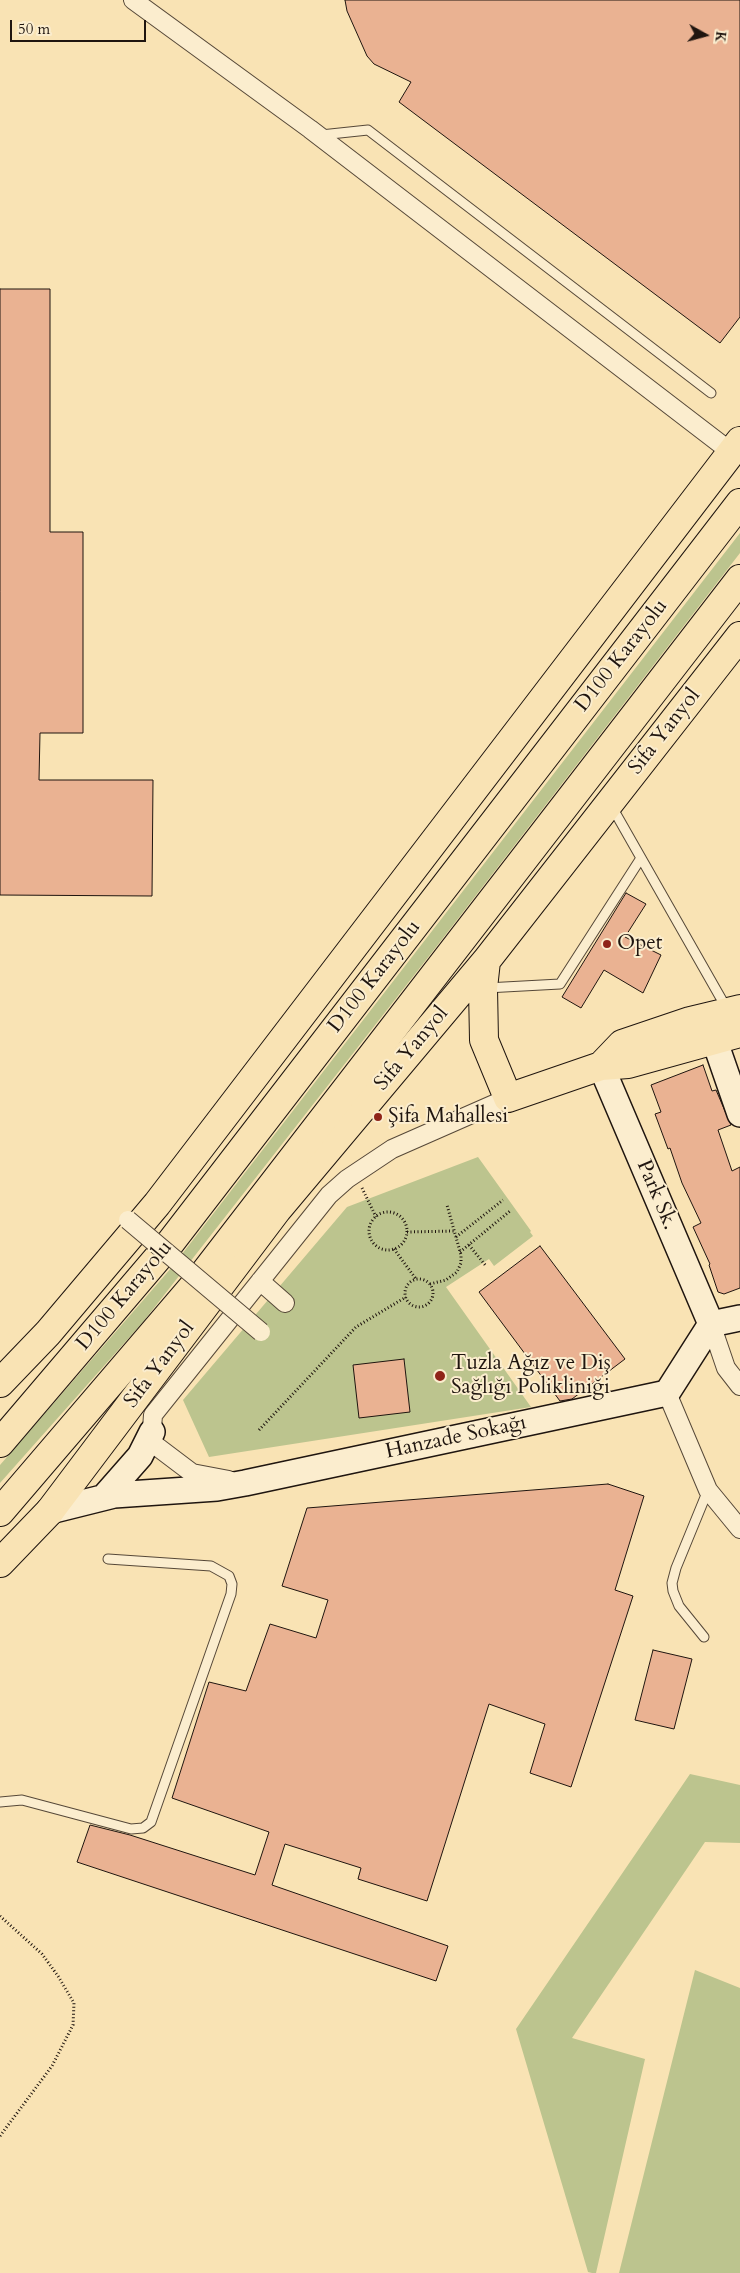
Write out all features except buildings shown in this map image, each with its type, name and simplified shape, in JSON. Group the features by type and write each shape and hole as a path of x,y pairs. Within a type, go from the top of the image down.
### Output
{"main road":[{"path":"0,1383 48,1333 736,446"},
{"name":"D100 Karayolu","path":"0,1442 167,1246 740,503"},
{"path":"0,1512 202,1276 740,580"},
{"name":"Sifa Yanyol","path":"0,1563 50,1511 278,1210 486,961 740,636"},
{"path":"486,961 483,988 484,1040 508,1098 601,1066 628,1064 714,1039 736,1018"},
{"path":"601,1066 622,1044 690,1020 736,1018"}],"street":[{"path":"133,0 736,446"},
{"path":"714,1039 740,1114"},
{"name":"Park Sk.","path":"601,1066 711,1324"},
{"path":"245,1483 192,1474 151,1442 153,1415 329,1196 355,1174 392,1149 508,1098"},
{"path":"128,1220 261,1332"},
{"path":"260,1281 285,1303"},
{"path":"740,1318 711,1324 667,1394 708,1490 740,1529"},
{"path":"711,1324 726,1368 740,1386"},
{"name":"Hanzade Sokağı","path":"50,1511 104,1497 217,1488 245,1483 667,1394"},
{"path":"104,1497 140,1456 152,1432"}],"lane":[{"path":"319,136 368,130 711,393"},
{"path":"610,803 736,1018"},
{"path":"483,988 560,984 641,858"},
{"path":"704,1637 679,1606 672,1583 676,1568 708,1490"},
{"path":"0,1802 22,1800 131,1829 143,1828 151,1822 231,1594 232,1584 229,1576 211,1566 108,1559"}],"path":[{"path":"355,1174 376,1217"},
{"path":"456,1237 503,1200"},
{"path":"430,1284 446,1280 457,1272 461,1263 460,1252 447,1205"},
{"path":"460,1252 510,1211"},
{"path":"387,1212 399,1215 406,1226 407,1232 403,1243 394,1249 386,1250 380,1248 371,1240 369,1228 376,1217 387,1212"},
{"path":"407,1232 454,1231"},
{"path":"469,1245 486,1266"},
{"path":"394,1249 416,1279"},
{"path":"416,1279 425,1280 430,1284 433,1295 426,1305 416,1306 406,1297 405,1293 408,1284 416,1279"},
{"path":"259,1430 356,1327 406,1297"},
{"path":"0,1916 42,1954 74,2003 73,2024 52,2066 0,2136"}],"green space":[{"path":"740,533 740,553 433,951 143,1322 0,1483 0,1465 172,1267"},
{"path":"478,1157 533,1236 494,1266 489,1259 446,1287 531,1407 209,1457 183,1400 347,1207"},
{"path":"690,1774 740,1785 740,1843 705,1842 572,2038 645,2059 596,2273 592,2273 588,2272 516,2029"},
{"path":"695,1970 740,1988 740,2273 619,2273"}],"place":[{"name":"Opet","path":"607,944"},
{"name":"Şifa Mahallesi","path":"378,1117"},
{"name":"Tuzla Ağız ve Diş Sağlığı Polikliniği","path":"440,1376"}]}
